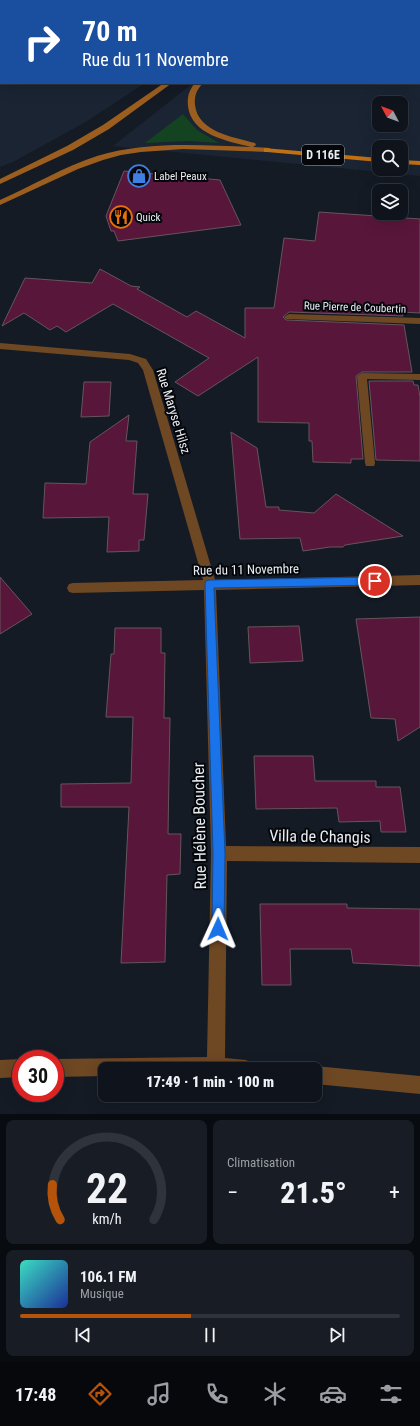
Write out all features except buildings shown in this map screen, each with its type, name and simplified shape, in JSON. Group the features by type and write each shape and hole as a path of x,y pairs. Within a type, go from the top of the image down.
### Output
{"main road":[{"path":"0,182 70,148 106,127 168,84"},
{"path":"199,84 191,92 190,104 194,116 200,124 213,133 267,150"},
{"path":"0,203 94,161 127,152 175,147 267,150"},
{"name":"D 116E","path":"267,150 372,159"},
{"path":"408,162 420,163"}],"street":[{"name":"Rue Pierre de Coubertin","path":"289,317 420,321"},
{"name":"Rue Maryse Hilsz","path":"0,346 117,355 142,361 148,370 210,584"},
{"path":"370,464 362,376 420,378"},
{"name":"Rue du 11 Novembre","path":"73,588 420,580"},
{"name":"Rue Hélène Boucher","path":"210,584 219,853 216,1062"},
{"name":"Villa de Changis","path":"219,853 420,856"},
{"path":"64,1068 98,1067"},
{"path":"0,1069 12,1068"},
{"path":"322,1076 420,1085"}],"shaded area":[{"path":"0,84 143,84 84,123 13,162 0,167"},
{"path":"192,84 420,84 420,176 408,175 408,140 372,140 372,171 113,146"}],"green space":[{"path":"183,114 197,130 219,143 189,141 145,143"}],"place":[{"name":"Label Peaux","path":"139,176"},
{"name":"Quick","path":"121,217"}],"route":[{"path":"218,929 219,853 210,584 375,581"}]}
